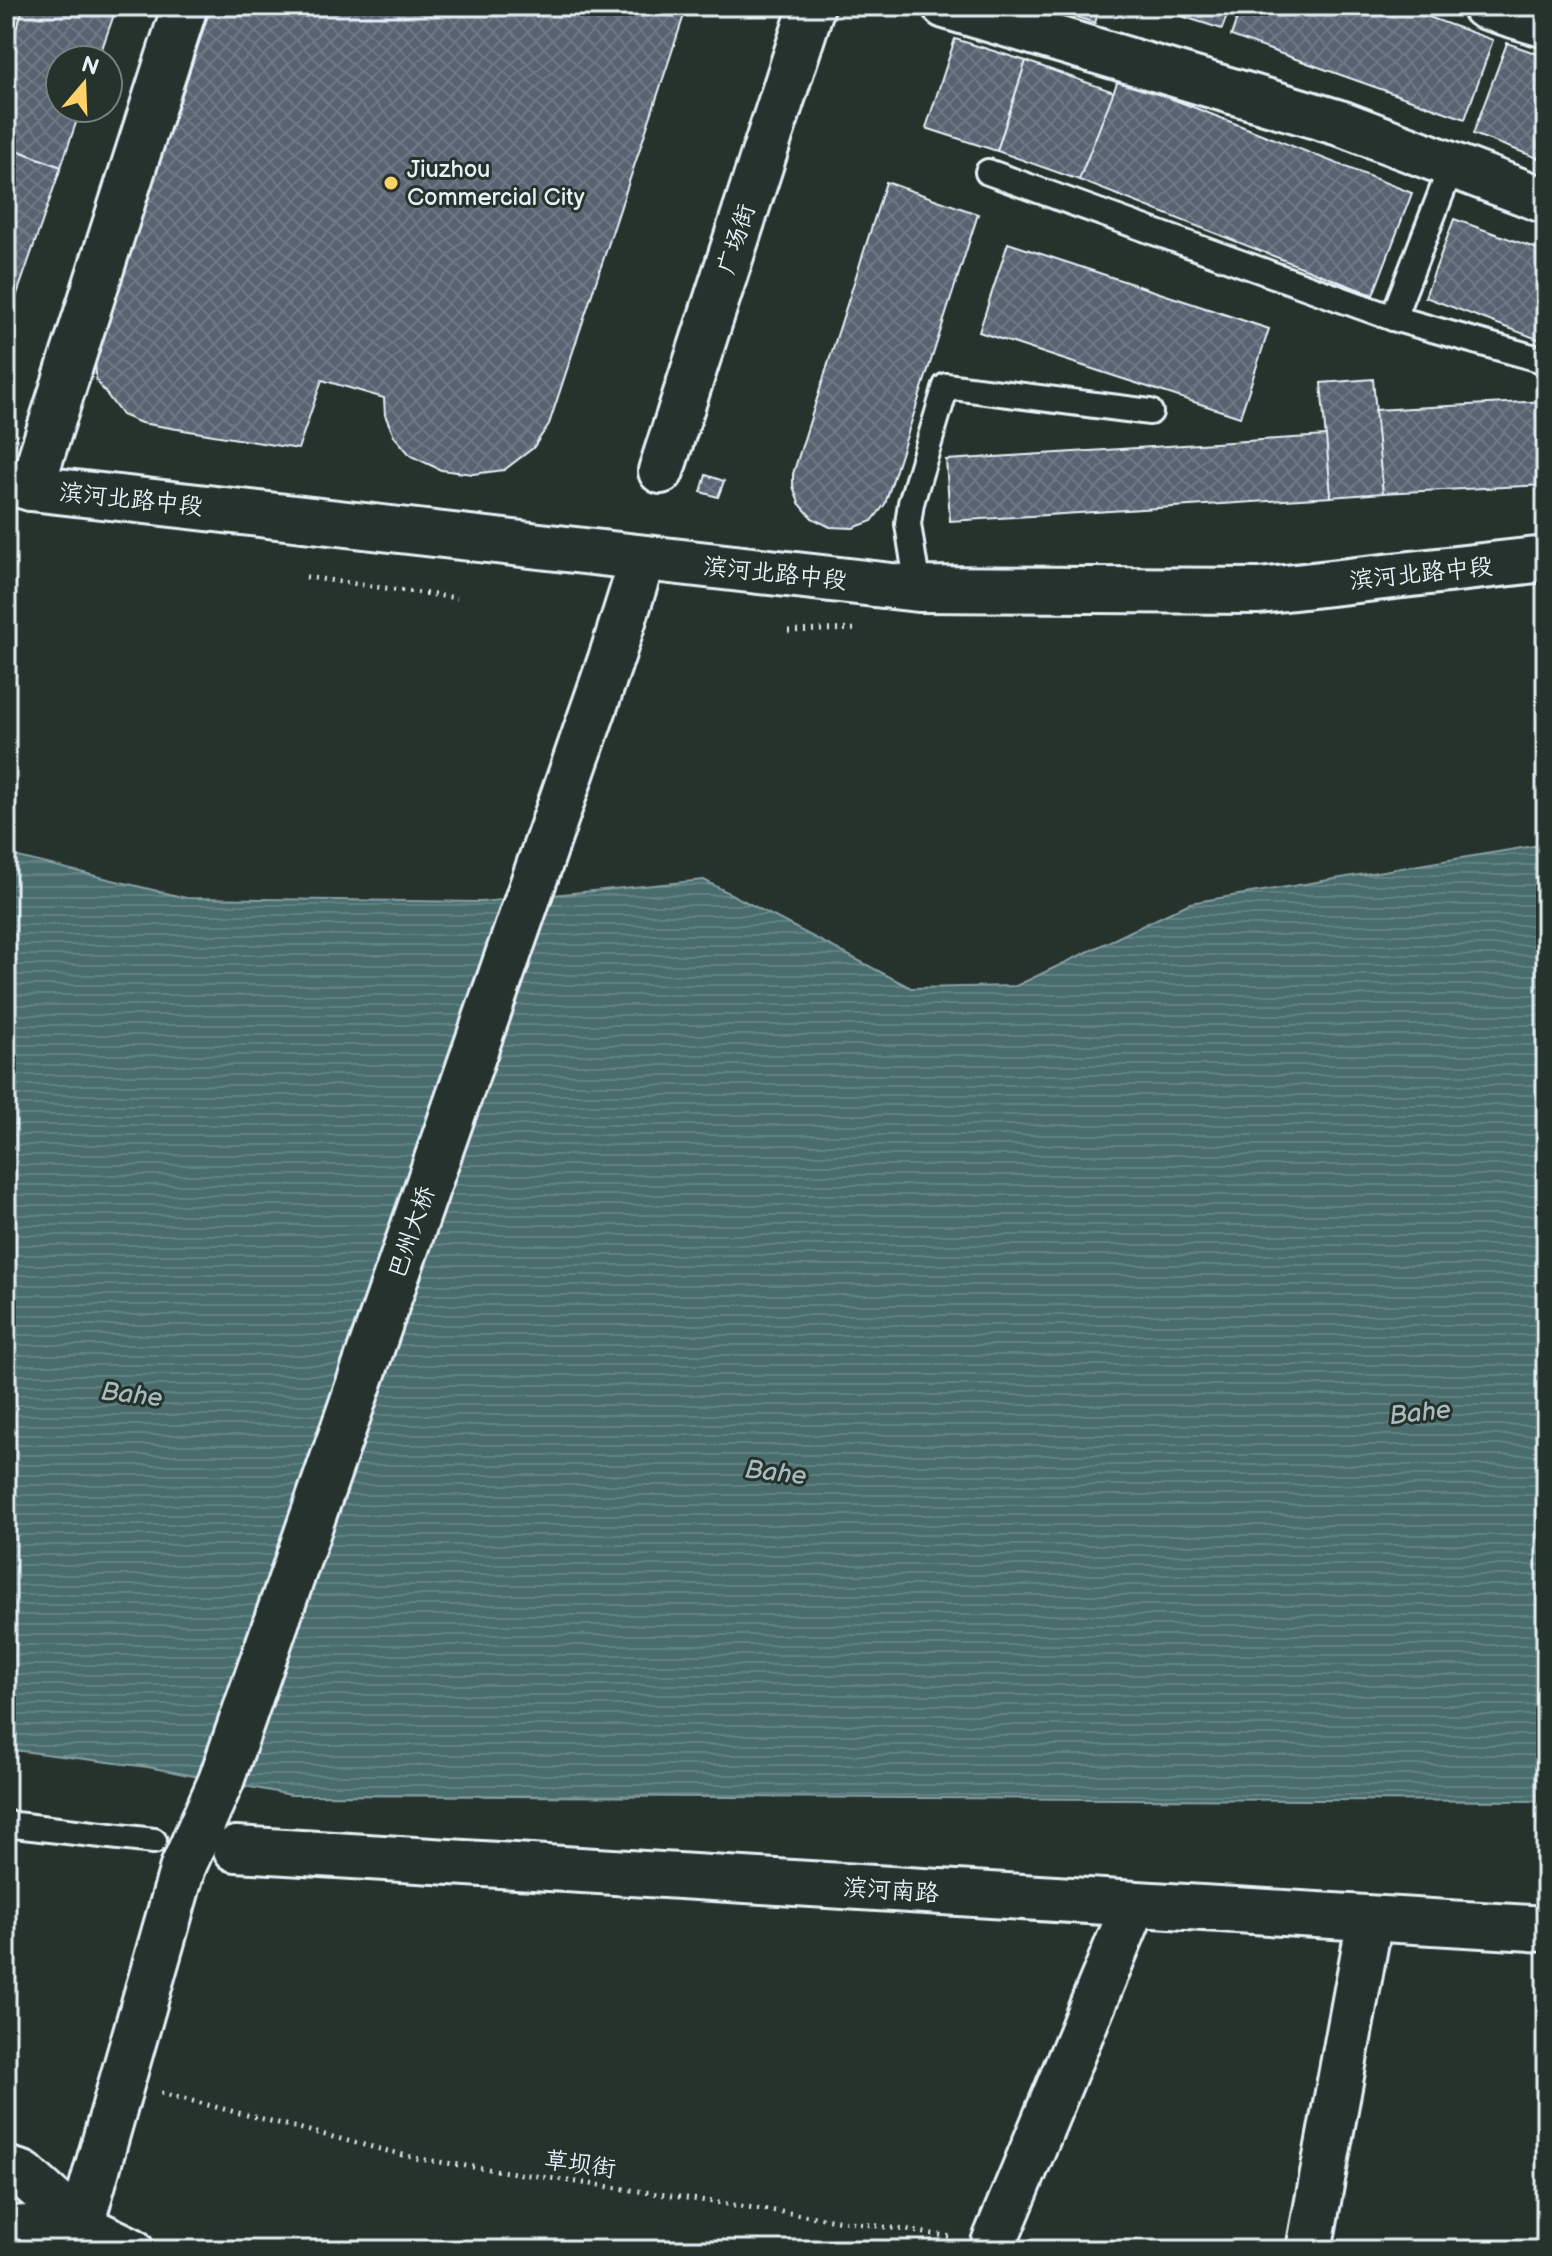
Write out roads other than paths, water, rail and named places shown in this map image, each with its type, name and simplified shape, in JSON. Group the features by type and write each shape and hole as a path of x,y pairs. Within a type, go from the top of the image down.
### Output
{"street":[{"path":"19,485 185,6"},
{"name":"广场街","path":"661,471 812,6"},
{"path":"945,6 1343,124 1546,201"},
{"path":"1484,6 1546,25"},
{"name":"滨河北路中段","path":"19,485 918,589 1259,591 1546,559"},
{"name":"巴州大桥","path":"77,2238 183,1867 210,1809 612,656 643,558"},
{"name":"滨河南路","path":"234,1849 1546,1929"},
{"path":"994,2243 1134,1905"},
{"path":"1309,2250 1370,1919"},
{"path":"6,2169 23,2174 77,2238"},
{"path":"6,2229 77,2238 131,2250"}],"lane":[{"path":"1393,318 1452,165"},
{"path":"988,172 1393,318 1546,361"},
{"path":"918,589 908,524 911,503 946,386 1150,412"},
{"path":"6,1824 154,1841"}],"water":[{"name":"Bahe","path":"1546,844 1546,1801 291,1795 148,1767 6,1749 6,854 186,898 481,902 704,880 911,988 1016,986 1190,903"}],"place":[{"name":"Jiuzhou Commercial City","path":"391,183"}]}
